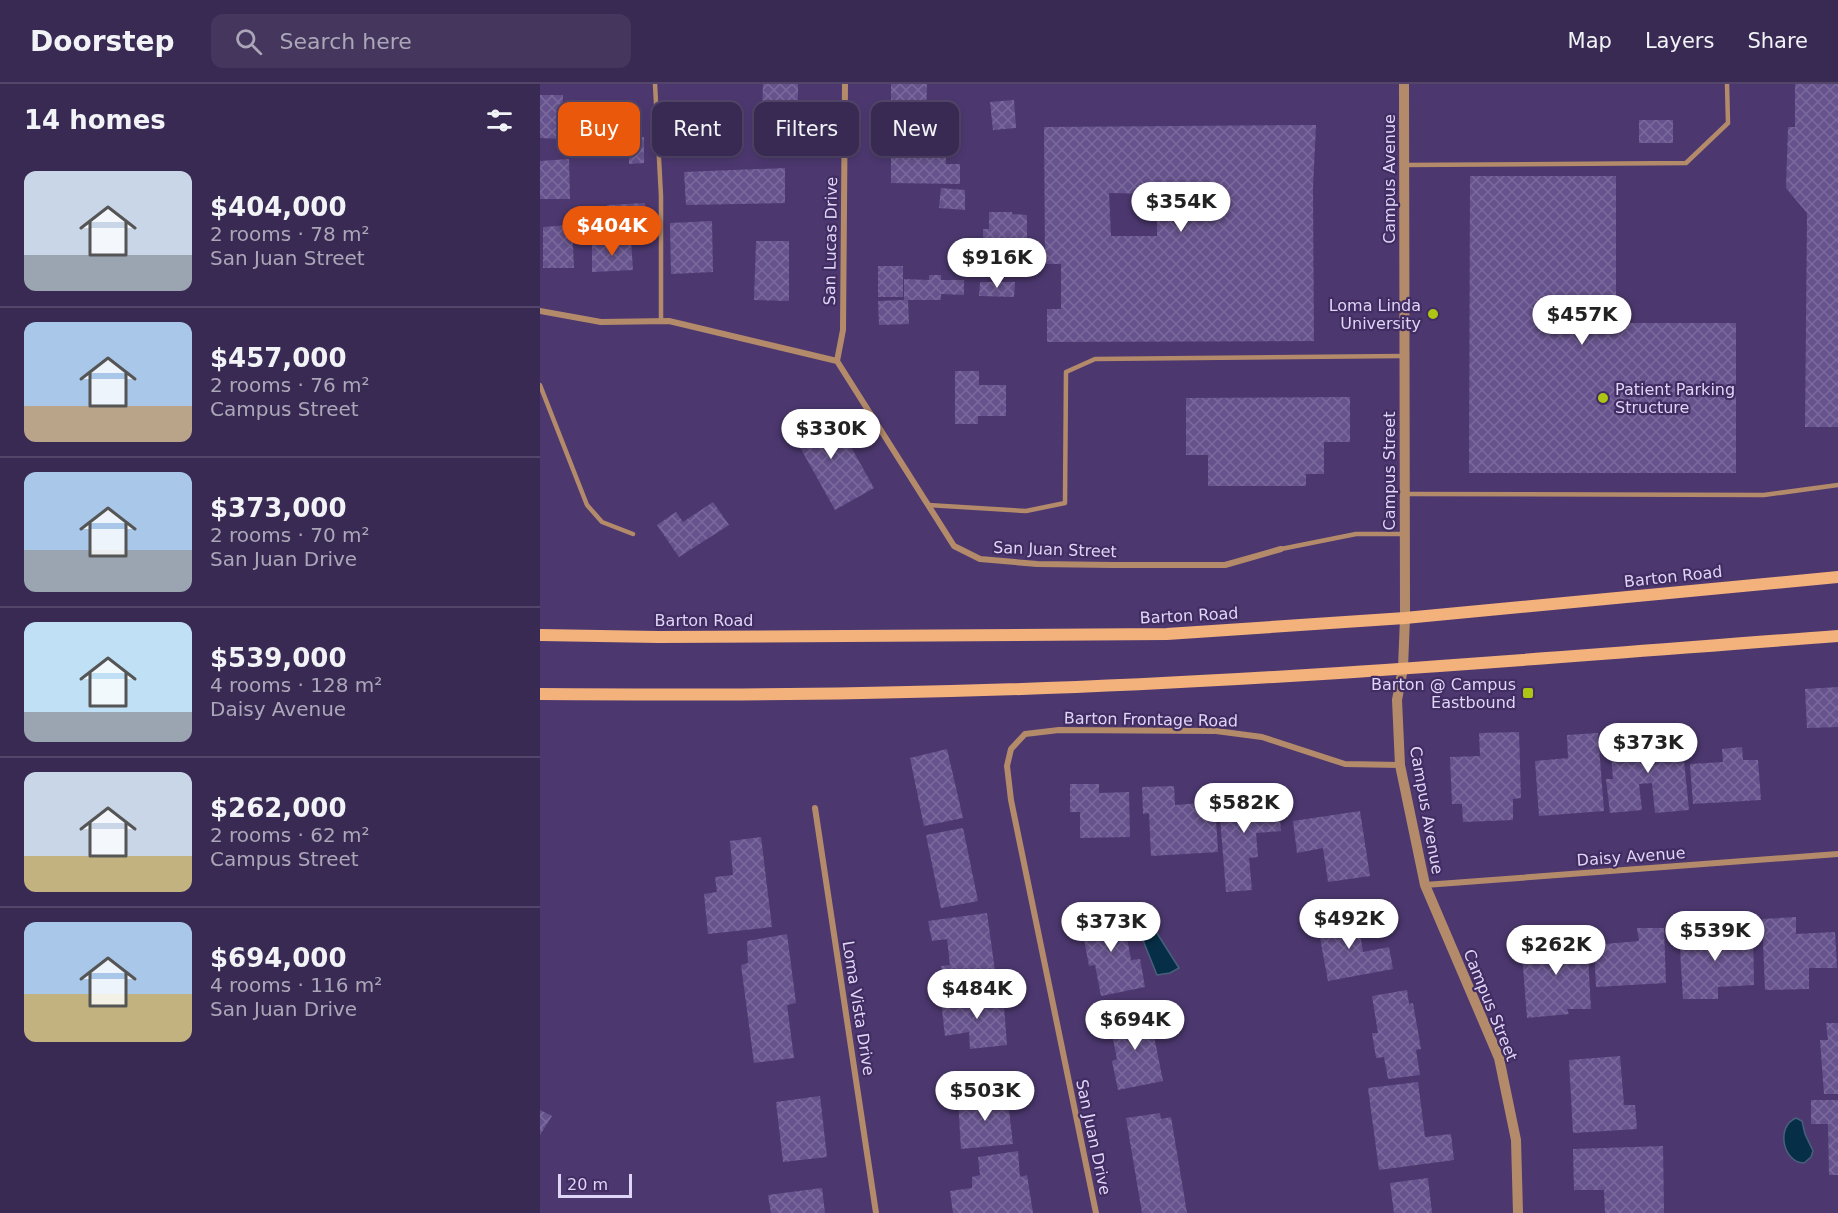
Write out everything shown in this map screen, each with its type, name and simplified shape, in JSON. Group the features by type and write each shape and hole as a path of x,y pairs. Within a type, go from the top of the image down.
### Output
{"main road":[{"name":"Barton Road","path":"540,635 682,637 1167,634 1405,618 1838,577"},
{"path":"540,694 729,695 954,692 1404,668 1838,636"}],"street":[{"name":"San Lucas Drive","path":"837,361 843,330 845,84"},
{"name":"Campus Avenue","path":"1404,84 1404,274"},
{"name":"Campus Street","path":"1404,274 1404,668"},
{"path":"540,311 601,322 669,321 837,361"},
{"name":"San Juan Street","path":"837,361 954,546 980,559 1037,564 1225,565 1281,549"},
{"name":"Campus Avenue","path":"1404,668 1397,700 1400,765 1425,885"},
{"name":"Barton Frontage Road","path":"1011,749 1025,734 1059,730 1216,731 1262,737 1345,764 1400,765"},
{"name":"San Juan Drive","path":"1011,749 1007,766 1011,800 1096,1213"},
{"name":"Loma Vista Drive","path":"815,808 876,1213"},
{"name":"Daisy Avenue","path":"1425,885 1838,854"},
{"name":"Campus Street","path":"1425,885 1499,1058 1516,1140 1518,1213"}],"lane":[{"path":"655,84 661,196 661,321"},
{"path":"1404,165 1686,163 1728,123 1727,84"},
{"path":"928,505 1026,511 1065,503 1066,372 1095,359 1404,356"},
{"path":"540,385 587,505 602,522 633,534"},
{"path":"1404,494 1764,495 1838,485"},
{"path":"1281,549 1356,534 1404,534"}],"water":[{"path":"1155,930 1179,968 1170,973 1157,975 1142,938"},
{"path":"1796,1118 1802,1121 1813,1151 1811,1157 1804,1163 1791,1157 1784,1143 1786,1128"}],"building":[{"path":"763,84 798,84 798,102 762,102"},
{"path":"891,84 927,84 926,102 891,102"},
{"path":"1795,84 1838,84 1838,427 1805,427 1807,213 1786,188 1788,127 1795,127"},
{"path":"540,95 563,95 563,102 558,102 558,139 540,138"},
{"path":"1014,100 1016,128 993,130 990,102"},
{"path":"1639,120 1673,120 1673,143 1639,143"},
{"path":"1316,125 1313,188 1314,341 1047,342 1047,309 1061,309 1061,264 1045,264 1044,127","holes":["1109,193 1157,194 1157,236 1111,236"]},
{"path":"640,137 644,137 644,163 629,164 629,157 624,157 640,156"},
{"path":"891,156 946,156 946,164 960,164 960,184 891,183"},
{"path":"569,159 570,199 540,199 540,161"},
{"path":"785,168 785,203 686,205 684,172"},
{"name":"Patient Parking Structure","path":"1470,176 1616,176 1616,323 1736,323 1736,473 1469,473"},
{"path":"941,188 965,190 965,210 939,208"},
{"path":"645,203 647,233 607,234 607,205"},
{"path":"989,212 1012,212 1012,214 1027,215 1027,238 1019,238 1019,246 1007,246 1007,251 995,251 995,243 983,243 983,229 989,229"},
{"path":"712,221 713,272 671,274 670,223"},
{"path":"572,225 574,268 543,268 543,227"},
{"path":"631,241 633,270 592,272 592,243"},
{"path":"756,241 789,241 789,301 754,300"},
{"path":"878,266 903,266 903,297 878,297"},
{"path":"929,275 941,275 941,280 964,280 964,295 941,294 941,300 908,300 909,324 879,325 878,301 904,300 904,279 929,280"},
{"path":"980,282 1015,282 1014,297 979,296"},
{"path":"955,371 979,371 979,385 1006,385 1006,416 978,416 978,424 955,424"},
{"path":"1350,397 1350,442 1324,442 1324,474 1306,474 1306,486 1208,486 1208,455 1186,455 1186,398"},
{"path":"805,412 808,418 812,415 824,437 844,425 852,438 847,440 874,488 835,510 786,422"},
{"path":"713,502 729,525 679,557 657,525 676,512 683,522"},
{"path":"1838,687 1838,727 1807,728 1805,689"},
{"path":"1519,732 1521,798 1513,799 1513,820 1463,822 1462,804 1452,804 1450,757 1480,756 1479,733"},
{"path":"1671,732 1672,741 1682,740 1689,810 1655,813 1652,783 1639,784 1642,810 1610,813 1606,779 1613,779 1610,744 1644,741 1643,734"},
{"path":"1598,733 1604,811 1539,816 1535,761 1568,758 1567,735"},
{"path":"1742,747 1743,760 1758,760 1761,800 1693,804 1690,764 1723,762 1722,749"},
{"path":"947,749 963,818 924,826 910,758"},
{"path":"1070,784 1099,784 1099,793 1129,792 1130,837 1080,838 1080,812 1070,812"},
{"path":"1174,786 1175,805 1215,802 1218,852 1151,856 1149,813 1143,814 1142,787"},
{"path":"1245,791 1246,798 1278,796 1281,831 1256,833 1258,857 1249,858 1252,890 1226,892 1218,793"},
{"path":"1360,811 1370,876 1328,882 1323,848 1297,853 1293,821"},
{"path":"963,828 978,901 941,908 926,835"},
{"path":"761,837 772,927 708,934 704,894 717,892 715,877 733,875 730,841"},
{"path":"1122,910 1131,960 1140,959 1145,987 1101,996 1095,965 1089,966 1080,918"},
{"path":"987,913 996,978 945,985 941,966 950,965 947,939 932,941 928,921"},
{"path":"1357,915 1363,952 1389,947 1393,969 1328,981 1317,922"},
{"path":"1796,917 1796,934 1835,932 1837,968 1809,968 1809,989 1765,990 1762,919"},
{"path":"1637,928 1664,928 1666,983 1596,987 1594,945 1639,941"},
{"path":"1753,930 1754,985 1718,987 1718,999 1683,999 1679,932"},
{"path":"787,934 796,1003 787,1005 794,1058 754,1063 741,965 748,963 747,941"},
{"path":"1587,937 1591,1009 1567,1009 1569,1014 1527,1018 1521,941"},
{"path":"1407,990 1409,1004 1413,1003 1421,1049 1416,1050 1420,1075 1388,1079 1384,1057 1376,1058 1372,1033 1378,1033 1372,996"},
{"path":"1003,994 1007,1045 970,1049 969,1032 945,1036 941,1001"},
{"path":"1149,1011 1163,1081 1118,1090 1112,1061 1117,1059 1109,1019"},
{"path":"1826,1023 1838,1023 1838,1094 1824,1094 1820,1040 1828,1040"},
{"path":"1620,1056 1624,1105 1635,1105 1637,1129 1573,1133 1569,1060"},
{"path":"1418,1082 1425,1137 1451,1134 1454,1160 1379,1170 1368,1088"},
{"path":"1007,1094 1013,1144 961,1149 958,1100"},
{"path":"820,1096 827,1157 783,1162 776,1102"},
{"path":"1811,1100 1838,1100 1838,1175 1829,1175 1828,1124 1811,1124"},
{"path":"540,1110 552,1116 540,1135"},
{"path":"1160,1113 1161,1119 1171,1117 1187,1213 1142,1213 1126,1118"},
{"path":"1663,1146 1664,1213 1605,1213 1604,1190 1574,1190 1573,1149"},
{"path":"1018,1151 1020,1177 1027,1175 1033,1213 953,1213 950,1191 972,1188 972,1177 980,1175 978,1157"},
{"path":"1428,1178 1432,1213 1394,1213 1390,1183"},
{"path":"822,1188 825,1213 771,1213 768,1195"}],"place":[{"name":"Loma Linda University","path":"1433,314"},
{"name":"Patient Parking Structure","path":"1603,398"},
{"name":"Barton @ Campus Eastbound","path":"1528,693"}]}
